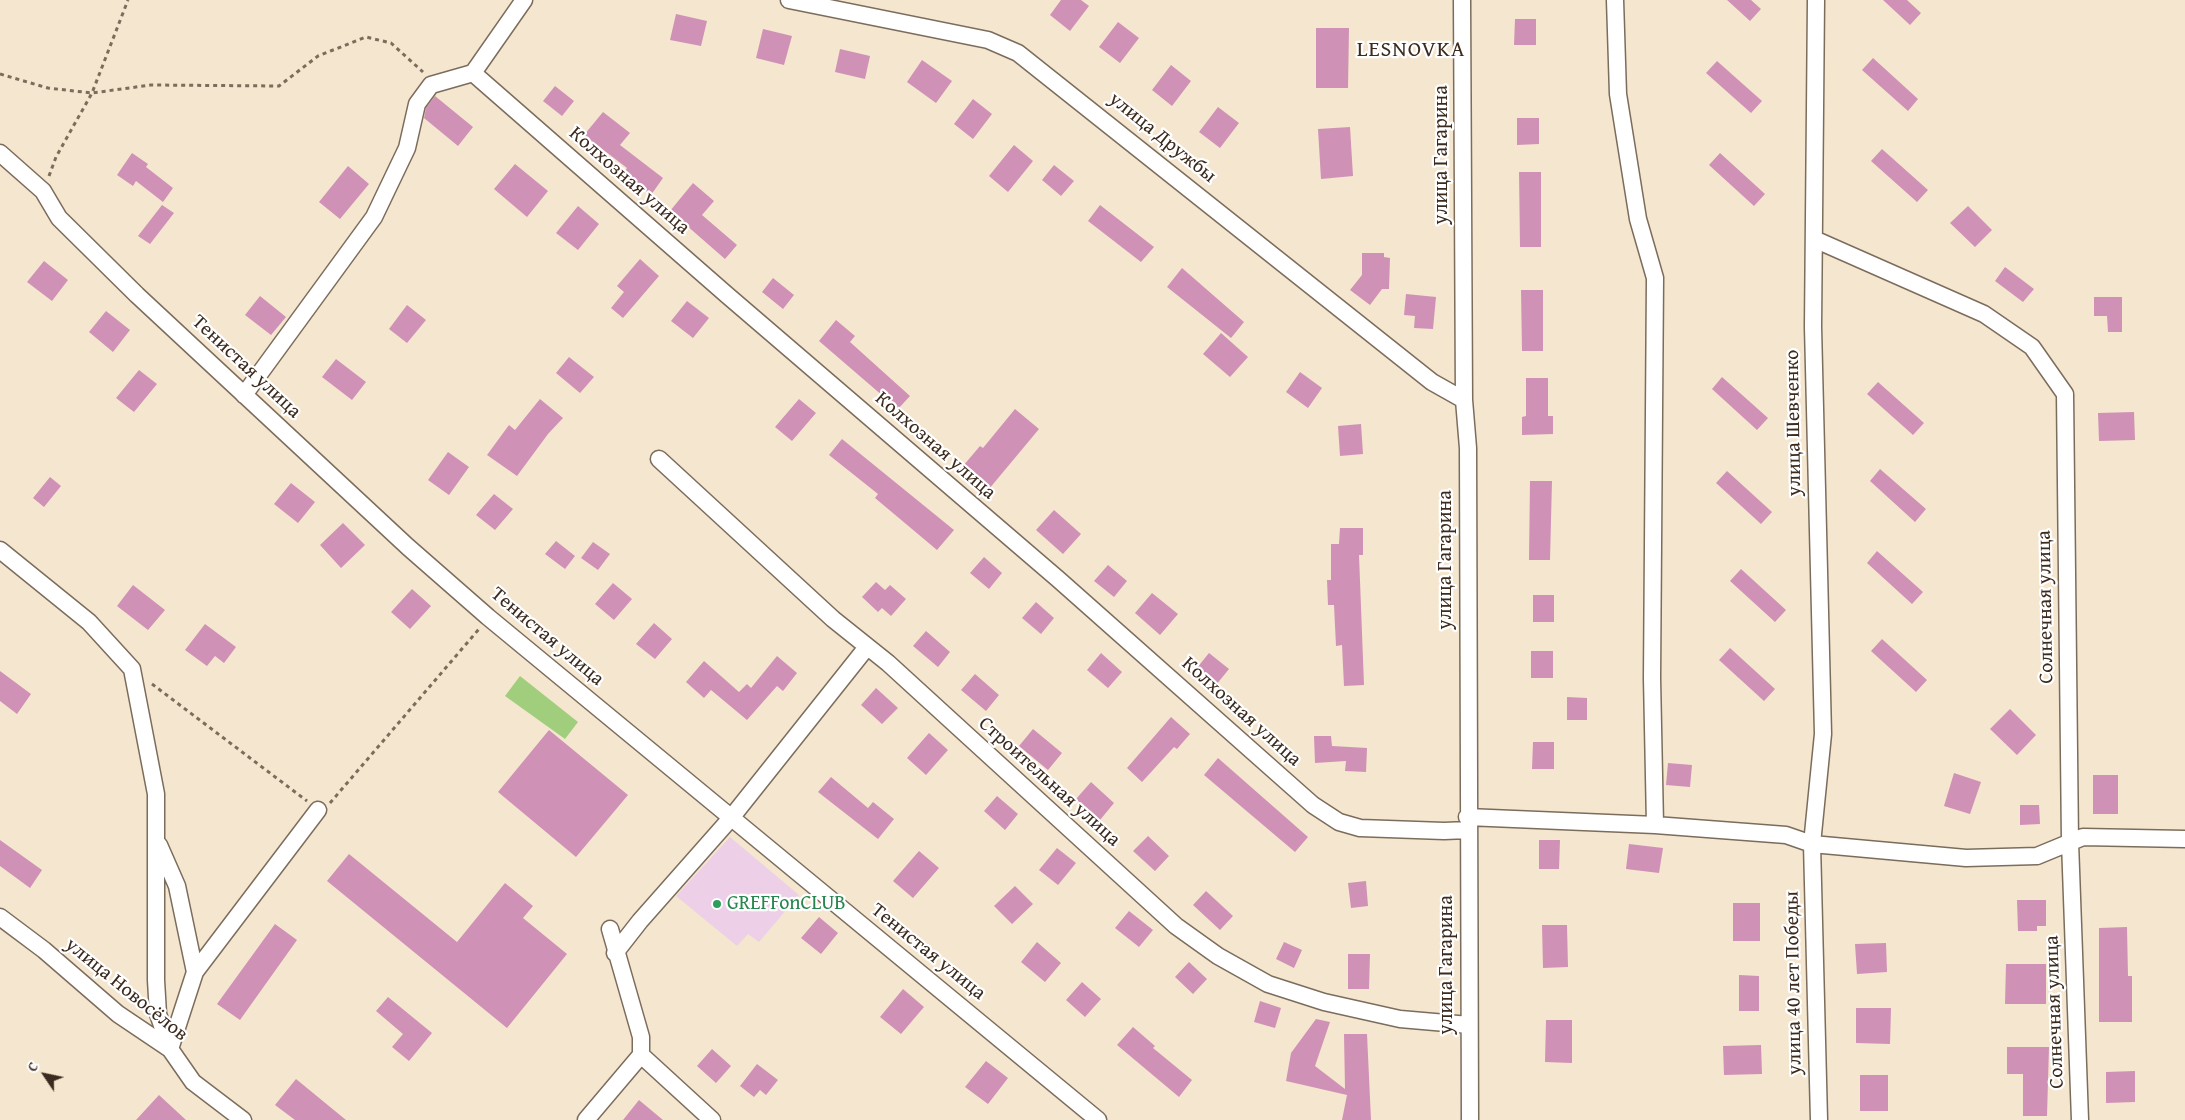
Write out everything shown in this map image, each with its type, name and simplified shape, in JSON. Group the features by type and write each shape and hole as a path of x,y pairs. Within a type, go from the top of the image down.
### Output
{"street":[{"path":"244,395 374,217 406,148 417,104 432,85 473,73 524,0"},
{"name":"улица Дружбы","path":"790,0 827,4 988,40 1018,53 1432,382 1464,400"},
{"name":"улица Гагарина","path":"1462,0 1464,400 1468,448 1470,1120"},
{"path":"1615,0 1618,94 1638,219 1655,278 1652,678 1655,825"},
{"name":"улица Шевченко","path":"1812,844 1823,734 1813,327 1816,0"},
{"name":"Колхозная улица","path":"473,73 742,308 1058,579 1313,804 1339,822 1360,828 1444,831 1468,823 1655,825 1786,835 1812,844 1966,858 2037,856 2083,837 2185,839"},
{"name":"Тенистая улица","path":"0,153 43,191 59,218 244,395 408,547 488,617 1098,1120"},
{"name":"Солнечная улица","path":"1814,239 1984,314 2032,348 2065,394 2070,842 2080,1120"},
{"name":"Строительная улица","path":"659,459 833,619 895,669 1176,926 1218,956 1268,984 1324,1002 1400,1019 1469,1025"},
{"path":"0,550 89,622 132,669 156,794 158,1014 170,1049"},
{"path":"615,953 640,921 731,818 867,647"},
{"path":"170,1049 195,972 318,810"},
{"path":"156,838 176,886 195,972"},
{"name":"улица 40 лет Победы","path":"1812,844 1819,1120"},
{"name":"улица Новосёлов","path":"0,917 44,950 118,1014 170,1049 193,1082 237,1118"},
{"path":"586,1120 641,1055 641,1038 615,953 610,929"},
{"path":"641,1055 712,1120"}],"path":[{"path":"43,191 56,156 92,93 128,0"},
{"path":"0,74 48,88 92,93 152,85 279,86 318,56 366,38 391,44 438,83"},
{"path":"132,669 318,810 333,800 488,617"}],"shaded area":[{"name":"GREFFonCLUB","path":"730,837 799,895 759,942 748,934 737,946 676,896"}],"green space":[{"path":"520,676 578,722 565,739 505,696"}],"building":[{"path":"1061,0 1081,0 1089,6 1070,31 1050,15"},
{"path":"1727,0 1751,0 1761,9 1750,21"},
{"path":"1883,0 1907,0 1921,13 1910,25"},
{"path":"676,14 707,21 701,46 670,40"},
{"path":"1515,19 1536,19 1536,45 1514,45"},
{"path":"1118,22 1139,38 1120,63 1099,47"},
{"path":"1316,28 1349,28 1348,88 1316,88"},
{"path":"763,29 792,36 784,65 756,58"},
{"path":"840,49 870,56 865,79 835,72"},
{"path":"1873,58 1918,99 1908,111 1862,70"},
{"path":"922,60 952,81 936,103 907,82"},
{"path":"1717,61 1762,101 1751,113 1706,73"},
{"path":"1171,65 1191,81 1172,106 1152,90"},
{"path":"555,86 574,101 562,116 543,101"},
{"path":"435,96 473,127 458,146 424,118 426,108"},
{"path":"973,99 992,114 973,139 954,124"},
{"path":"1218,107 1239,123 1220,148 1199,132"},
{"path":"603,112 630,133 620,145 663,178 651,195 623,174 627,168 584,135"},
{"path":"1517,118 1539,118 1539,144 1517,145"},
{"path":"1350,127 1353,176 1321,179 1318,129"},
{"path":"1014,145 1033,161 1008,192 989,176"},
{"path":"1882,149 1928,190 1917,202 1871,161"},
{"path":"132,153 148,164 146,167 173,188 163,202 136,181 133,186 117,175"},
{"path":"1720,153 1765,194 1754,206 1709,165"},
{"path":"515,164 548,191 527,217 494,189"},
{"path":"1054,165 1074,181 1061,196 1042,180"},
{"path":"348,166 369,184 340,219 319,202"},
{"path":"1519,172 1541,172 1541,247 1520,247"},
{"path":"693,183 714,201 702,215 737,245 725,259 670,211"},
{"path":"162,205 174,213 150,244 138,236"},
{"path":"1100,205 1154,247 1141,262 1088,221"},
{"path":"578,206 599,224 578,250 556,233"},
{"path":"1968,206 1992,230 1975,247 1950,223"},
{"path":"1362,253 1384,253 1384,257 1390,258 1389,289 1382,289 1370,305 1350,290 1362,275"},
{"path":"640,259 659,276 623,318 611,308 624,292 617,286"},
{"path":"44,261 68,280 52,301 27,282"},
{"path":"2005,267 2034,289 2023,302 1995,281"},
{"path":"1182,268 1244,322 1231,338 1167,287"},
{"path":"773,278 794,295 783,309 762,292"},
{"path":"1521,290 1543,290 1543,351 1522,351"},
{"path":"1406,294 1436,297 1433,329 1414,328 1415,316 1404,315"},
{"path":"260,296 286,317 271,335 245,315"},
{"path":"2094,297 2122,297 2122,332 2108,332 2107,316 2094,316"},
{"path":"687,301 709,318 693,338 671,321"},
{"path":"407,305 426,320 407,343 389,329"},
{"path":"106,311 130,330 113,352 89,332"},
{"path":"836,320 855,336 850,342 910,396 898,409 819,341"},
{"path":"1221,333 1248,357 1230,377 1203,354"},
{"path":"569,357 594,377 580,393 556,373"},
{"path":"336,359 366,382 352,400 322,377"},
{"path":"139,370 157,384 134,412 116,398"},
{"path":"1300,372 1322,388 1308,408 1286,392"},
{"path":"1722,377 1768,418 1757,430 1712,389"},
{"path":"1526,378 1548,378 1548,416 1553,416 1553,434 1522,435 1522,417 1526,416"},
{"path":"1878,382 1924,423 1913,435 1867,394"},
{"path":"540,399 563,418 548,434 517,476 487,455 509,425 515,430"},
{"path":"799,399 816,413 792,441 775,427"},
{"path":"1015,409 1039,429 989,489 963,466 980,446 983,448"},
{"path":"2134,412 2135,440 2099,441 2098,413"},
{"path":"1361,424 1363,454 1340,456 1338,426"},
{"path":"842,439 954,530 937,550 875,498 878,494 829,455"},
{"path":"448,452 469,467 449,495 428,480"},
{"path":"1880,469 1926,509 1915,522 1870,481"},
{"path":"1727,471 1772,512 1761,524 1716,483"},
{"path":"50,477 61,486 44,507 33,498"},
{"path":"1530,481 1552,481 1550,560 1529,560"},
{"path":"291,483 315,502 298,523 274,504"},
{"path":"494,494 513,509 495,530 476,515"},
{"path":"1054,510 1081,534 1063,554 1036,530"},
{"path":"343,523 365,545 341,568 320,545"},
{"path":"1340,528 1363,528 1363,555 1359,555 1364,685 1344,686 1342,645 1336,646 1334,605 1328,605 1327,580 1331,580 1331,544 1339,544"},
{"path":"556,541 575,556 565,569 545,554"},
{"path":"593,542 610,554 598,570 581,558"},
{"path":"1877,551 1923,592 1912,604 1867,563"},
{"path":"984,557 1002,573 989,589 970,573"},
{"path":"1108,565 1127,581 1114,597 1094,581"},
{"path":"1741,569 1786,610 1775,622 1730,581"},
{"path":"876,582 885,590 890,585 906,599 891,616 882,608 878,612 862,597"},
{"path":"613,583 632,599 614,620 595,604"},
{"path":"133,585 165,610 148,630 117,606"},
{"path":"412,589 431,606 410,629 391,612"},
{"path":"1152,593 1178,614 1160,635 1135,613"},
{"path":"1533,595 1554,595 1554,622 1533,622"},
{"path":"1036,602 1054,618 1041,634 1022,618"},
{"path":"654,623 672,639 655,659 636,644"},
{"path":"205,624 236,647 224,663 215,656 207,666 185,650"},
{"path":"926,631 950,652 938,667 913,646"},
{"path":"1882,639 1927,680 1916,692 1871,651"},
{"path":"1730,648 1775,689 1764,701 1719,660"},
{"path":"1531,651 1553,651 1553,678 1531,678"},
{"path":"1101,653 1122,672 1108,688 1087,670"},
{"path":"1209,653 1229,669 1216,685 1196,669"},
{"path":"777,656 797,673 783,691 777,686 747,720 711,690 704,698 686,682 704,661 739,692 747,684 751,688"},
{"path":"0,671 31,694 17,714 0,701"},
{"path":"975,674 999,695 986,711 961,690"},
{"path":"876,688 898,708 882,724 861,705"},
{"path":"1567,697 1587,698 1587,720 1567,720"},
{"path":"2010,709 2036,735 2017,755 1990,729"},
{"path":"1171,717 1190,734 1177,749 1174,747 1142,782 1127,768"},
{"path":"1033,729 1062,753 1048,770 1019,746"},
{"path":"549,730 628,795 576,857 498,792"},
{"path":"929,733 948,750 926,775 907,758"},
{"path":"1314,736 1331,736 1332,746 1367,748 1366,772 1345,771 1346,761 1315,763"},
{"path":"1533,742 1554,742 1554,769 1532,769"},
{"path":"1218,758 1308,837 1295,852 1204,775"},
{"path":"1668,763 1692,765 1690,787 1666,785"},
{"path":"1954,773 1981,782 1970,814 1944,806"},
{"path":"2093,775 2118,775 2118,814 2093,814"},
{"path":"831,777 868,808 873,802 894,819 878,839 818,792"},
{"path":"1091,782 1114,803 1100,820 1076,799"},
{"path":"997,796 1018,814 1005,830 984,811"},
{"path":"2020,805 2039,805 2040,824 2020,825"},
{"path":"1148,836 1169,856 1155,871 1133,851"},
{"path":"0,840 42,870 30,888 0,866"},
{"path":"1539,840 1560,840 1559,869 1539,869"},
{"path":"1629,844 1663,848 1659,873 1626,869"},
{"path":"1057,848 1076,863 1058,885 1039,870"},
{"path":"919,851 939,868 913,898 893,881"},
{"path":"349,854 457,942 505,883 533,906 523,918 567,954 507,1028 327,881"},
{"path":"1366,881 1368,906 1351,908 1348,883"},
{"path":"1015,886 1033,904 1012,924 994,906"},
{"path":"1206,891 1233,916 1220,930 1193,905"},
{"path":"2017,900 2046,900 2046,926 2037,926 2037,931 2018,931"},
{"path":"1733,903 1760,903 1760,941 1733,941"},
{"path":"1129,911 1153,930 1139,947 1115,928"},
{"path":"819,917 838,933 821,954 801,938"},
{"path":"275,924 297,940 240,1020 217,1004"},
{"path":"1542,925 1567,925 1568,967 1543,968"},
{"path":"2127,927 2128,976 2132,976 2132,1022 2099,1022 2099,928"},
{"path":"1037,942 1061,963 1045,982 1021,962"},
{"path":"1284,942 1302,950 1294,968 1276,959"},
{"path":"1886,943 1887,972 1857,974 1855,944"},
{"path":"1348,954 1370,954 1369,989 1348,989"},
{"path":"1189,962 1207,979 1193,994 1175,977"},
{"path":"2006,964 2046,964 2046,1004 2005,1004"},
{"path":"1739,975 1759,976 1759,1011 1739,1011"},
{"path":"1082,982 1101,999 1085,1017 1066,1000"},
{"path":"903,989 924,1007 901,1034 880,1017"},
{"path":"388,997 432,1033 409,1061 392,1047 403,1034 376,1011"},
{"path":"1260,1001 1281,1008 1275,1028 1254,1022"},
{"path":"1856,1008 1891,1008 1890,1044 1856,1043"},
{"path":"1316,1019 1330,1022 1315,1066 1345,1089 1344,1034 1367,1034 1371,1120 1342,1120 1347,1095 1286,1081 1291,1053"},
{"path":"1546,1020 1572,1020 1572,1063 1545,1062"},
{"path":"1133,1027 1155,1046 1153,1048 1192,1080 1179,1097 1117,1045"},
{"path":"1761,1045 1762,1074 1724,1075 1723,1046"},
{"path":"2007,1047 2049,1047 2047,1116 2023,1116 2023,1074 2007,1074"},
{"path":"712,1049 731,1066 716,1083 697,1066"},
{"path":"986,1061 1008,1078 988,1104 965,1087"},
{"path":"757,1064 778,1080 766,1095 760,1090 754,1097 740,1086"},
{"path":"2135,1071 2135,1102 2106,1103 2106,1072"},
{"path":"1860,1075 1888,1075 1888,1111 1860,1111"},
{"path":"296,1079 346,1120 295,1120 275,1105"},
{"path":"159,1095 186,1120 136,1120"},
{"path":"639,1100 663,1120 623,1120"}],"place":[{"name":"GREFFonCLUB","path":"717,904"}],"district":[{"name":"LESNOVKA","path":"1411,50"}]}
